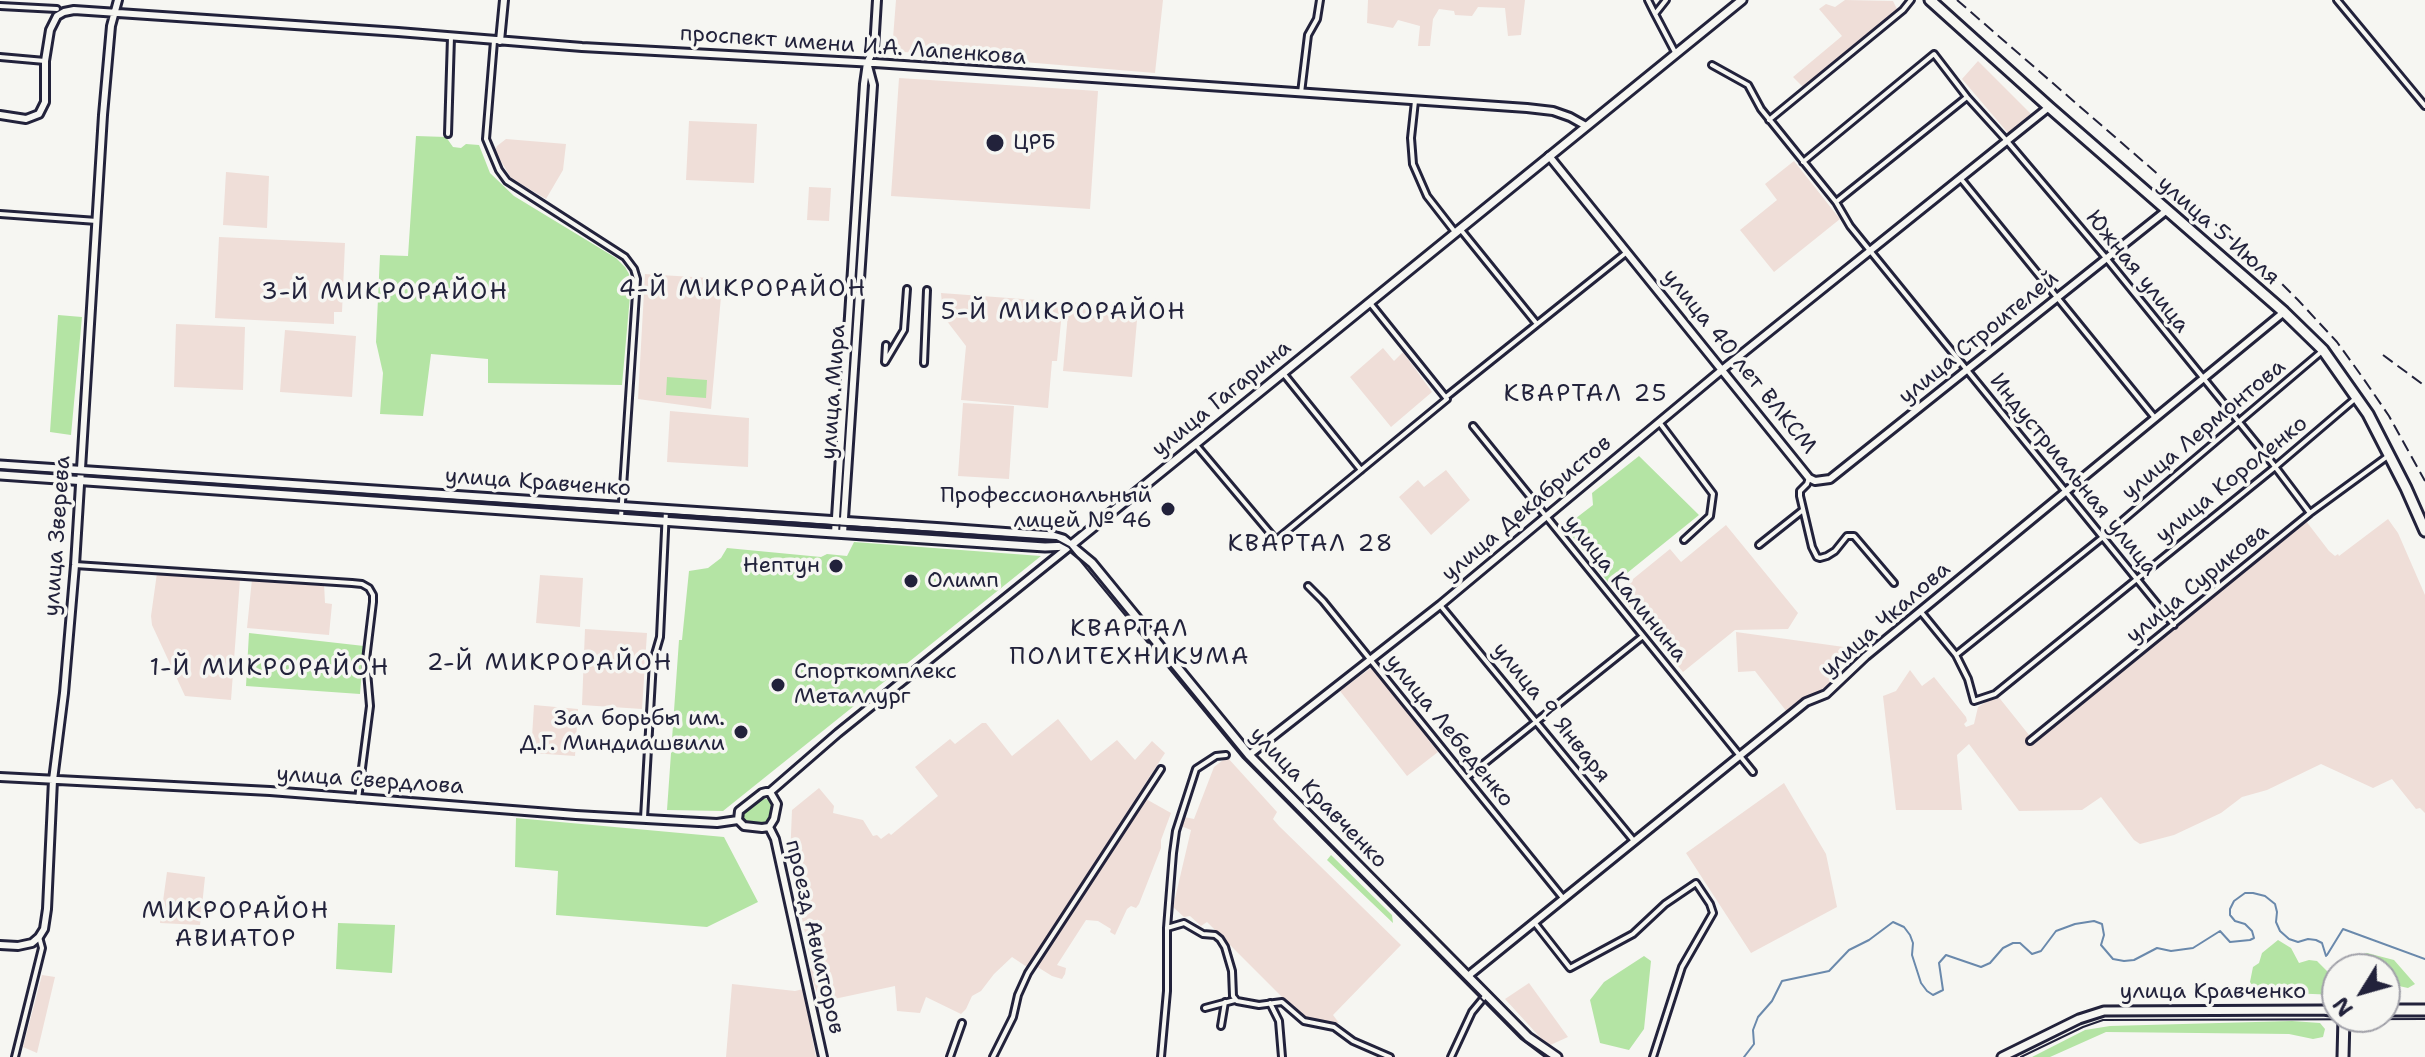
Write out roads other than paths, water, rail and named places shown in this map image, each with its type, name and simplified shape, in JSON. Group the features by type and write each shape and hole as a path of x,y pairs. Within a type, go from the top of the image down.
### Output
{"highway":[{"name":"улица 5 Июля","path":"1929,1 2284,312 2323,350 2358,396 2425,531"},
{"path":"2401,1010 2425,1010"},
{"path":"2343,1057 2344,1033"}],"main road":[{"name":"улица Зверева","path":"39,937 44,929 50,881 53,780 75,565 108,51 118,0"},
{"path":"497,41 504,0"},
{"name":"улица Мира","path":"855,288 864,84 867,63 874,49 877,0"},
{"name":"улица Гагарина","path":"770,792 838,733 1742,0"},
{"name":"проспект имени И.А. Лапенкова","path":"57,12 115,12 497,41 867,63 1553,111 1586,126"},
{"path":"0,115 26,119 37,116 45,102 45,61 50,30 57,12"},
{"name":"улица Мира","path":"839,533 855,288 873,85 867,63"},
{"name":"улица Декабристов","path":"1249,755 1440,605 1723,369 2049,107"},
{"name":"улица 40 лет ВЛКСМ","path":"1549,156 1809,478"},
{"path":"858,185 866,185"},
{"name":"улица Строителей","path":"1809,478 1815,481 1830,479 2167,210"},
{"name":"улица Чкалова","path":"1468,976 1806,702 1826,694 1866,656 2284,312"},
{"name":"улица Кравченко","path":"0,465 989,531 1063,539 1092,563 1249,755 1528,1037 1557,1057"},
{"name":"улица Кравченко","path":"0,475 819,532 1070,546"},
{"name":"улица Свердлова","path":"0,777 270,791 358,800 717,823 738,820"},
{"path":"770,792 777,804 769,827 744,826 738,820 739,811 762,793 770,792"},
{"name":"проезд Авиаторов","path":"769,827 778,852 823,1057"},
{"path":"0,945 18,946 32,943 39,937"},
{"name":"улица Кравченко","path":"2002,1057 2079,1019 2104,1011 2321,1010"}],"street":[{"path":"1301,93 1308,35 1317,19 1320,0"},
{"path":"1648,0 1676,54"},
{"path":"1655,14 1666,0"},
{"path":"1769,120 1903,10 1911,0"},
{"path":"2337,0 2425,106"},
{"path":"0,6 57,12 56,1"},
{"path":"448,134 451,37"},
{"path":"497,41 486,139 499,170 507,181 625,257 637,279 621,517"},
{"name":"Южная улица","path":"1803,162 1934,54 1967,97 2106,258 2310,513"},
{"path":"0,57 45,61"},
{"name":"Индустриальная улица","path":"1712,65 1748,85 1769,120 1836,202 1850,226 2174,625"},
{"path":"1836,202 1967,97"},
{"path":"1415,101 1411,138 1413,164 1427,196 1537,324"},
{"path":"1961,179 2155,418"},
{"path":"0,214 97,221"},
{"path":"1196,445 1276,540 1627,252"},
{"path":"886,345 885,362 904,330 907,289"},
{"path":"924,363 927,290"},
{"path":"1370,302 1447,399"},
{"name":"улица Лермонтова","path":"1956,655 2103,537 2323,350"},
{"path":"1283,373 1361,470"},
{"name":"улица Короленко","path":"1956,655 1968,679 1974,701 1995,694 2358,396"},
{"path":"1659,422 1713,494 1710,516 1684,540"},
{"name":"улица Калинина","path":"1473,426 1753,772"},
{"name":"улица Сурикова","path":"2030,741 2310,513 2389,455"},
{"path":"33,467 33,477"},
{"path":"139,484 140,475"},
{"path":"176,486 177,477"},
{"path":"198,478 198,488"},
{"name":"улица 40 лет ВЛКСМ","path":"1809,478 1800,491 1817,557 1827,556 1847,536 1854,536 1894,583"},
{"path":"230,480 230,490"},
{"path":"263,483 263,492"},
{"path":"295,485 295,495"},
{"path":"326,497 327,487"},
{"path":"513,510 514,500"},
{"path":"644,818 653,661 660,637 666,510"},
{"path":"1759,545 1803,510"},
{"path":"693,522 694,512"},
{"path":"772,517 772,528"},
{"path":"819,521 819,532"},
{"path":"864,523 864,534"},
{"path":"902,526 902,537"},
{"path":"989,531 989,543"},
{"path":"1052,546 1053,536"},
{"path":"75,565 352,583 369,588 373,595 366,660 370,706 358,800"},
{"name":"улица Лебеденко","path":"1308,586 1563,898"},
{"name":"улица 9 Января","path":"1440,605 1635,842"},
{"path":"1921,612 1956,655"},
{"path":"1466,778 1643,636"},
{"path":"1161,1057 1174,845 1193,772 1216,756 1226,755"},
{"path":"993,1057 1013,1017 1028,973 1161,769"},
{"path":"1534,922 1570,968 1633,934 1665,904 1696,883 1713,913 1682,967 1653,1057"},
{"path":"1167,928 1184,923 1220,939 1232,971 1235,1000"},
{"name":"улица Зверева","path":"15,1057 42,948 39,937"},
{"path":"1451,1057 1466,1022 1486,995"},
{"path":"1205,1008 1235,1000 1256,1005 1282,1002 1304,1021 1334,1027 1353,1041 1390,1057"},
{"path":"1221,1026 1225,1002"},
{"path":"1270,1003 1279,1021 1282,1057"},
{"path":"950,1057 962,1023"}],"waterway":[{"path":"1744,1057 1754,1044 1753,1030 1758,1017 1772,1001 1782,981 1829,971 1849,950 1893,922 1904,927 1910,935 1912,955 1921,983 1933,995 1943,990 1939,963 1946,955 1981,967 2013,943 2020,943 2032,954 2041,951 2056,931 2075,924 2094,921 2102,924 2104,935 2101,945 2113,959 2124,961 2134,960 2157,948 2171,951 2193,948 2220,931 2230,942 2250,940 2254,938 2252,931 2230,915 2234,901 2245,893 2265,896 2275,904 2276,922 2289,939 2298,942 2316,940 2322,943 2325,953"},
{"path":"2328,953 2343,929 2425,959"}],"tram line":[{"path":"0,469 1056,540 1069,547 1243,758 1521,1039 1545,1057"},
{"path":"2021,1057 2103,1020 2425,1019"}],"railway":[{"path":"1957,0 2266,268 2298,300 2337,342 2363,378 2389,416 2425,481"},
{"path":"2383,355 2425,386"}],"place":[{"name":"ЦРБ","path":"995,143"},
{"name":"Профессиональный лицей № 46","path":"1168,509"},
{"name":"Нептун","path":"836,566"},
{"name":"Олимп","path":"911,581"},
{"name":"Спорткомплекс Металлург","path":"778,685"},
{"name":"Зал борьбы им. Д.Г. Миндиашвили","path":"741,732"}],"district":[{"name":"4-Й МИКРОРАЙОН","path":"743,290"},
{"name":"3-Й МИКРОРАЙОН","path":"385,293"},
{"name":"5-Й МИКРОРАЙОН","path":"1064,313"},
{"name":"КВАРТАЛ 25","path":"1586,395"},
{"name":"КВАРТАЛ 28","path":"1311,545"},
{"name":"КВАРТАЛ ПОЛИТЕХНИКУМА","path":"1130,644"},
{"name":"2-Й МИКРОРАЙОН","path":"550,664"},
{"name":"1-Й МИКРОРАЙОН","path":"270,669"},
{"name":"МИКРОРАЙОН АВИАТОР","path":"236,926"}]}
